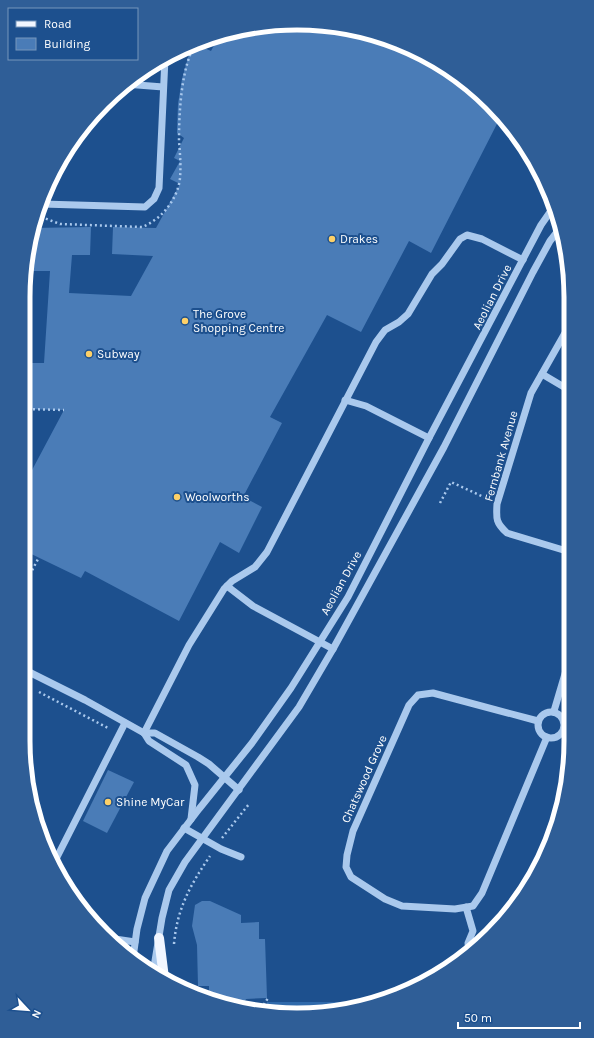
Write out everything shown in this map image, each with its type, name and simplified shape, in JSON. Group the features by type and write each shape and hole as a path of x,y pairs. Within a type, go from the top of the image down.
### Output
{"main road":[{"path":"159,938 163,972"}],"street":[{"path":"47,204 144,207 154,199 159,188 161,167 164,66"},
{"path":"134,85 163,87"},
{"name":"Aeolian Drive","path":"135,953 144,898 167,851 252,743 290,688 348,597 541,224 550,212"},
{"name":"Aeolian Drive","path":"154,966 162,918 169,890 185,862 202,838 299,707 334,649 444,447 533,272 550,241 556,233"},
{"path":"144,733 189,645 224,589 255,566 267,552 345,400 376,342 385,330 399,322 408,314 432,274 442,264 460,239 467,235 482,239 523,260"},
{"name":"Fernbank Avenue","path":"564,335 531,393 497,504 496,518 500,526 507,533 564,550"},
{"path":"542,374 564,387"},
{"path":"345,400 366,406 429,438"},
{"path":"228,586 253,606 334,649"},
{"path":"30,672 126,722 144,733 149,741 186,765 195,785 191,820"},
{"path":"554,712 564,678"},
{"name":"Chatswood Grove","path":"466,907 456,909 402,906 385,899 351,877 346,867 353,831 409,705 418,695 433,693 538,721"},
{"path":"564,722 560,714 554,712 547,712 542,715 538,721 539,731 547,737 552,738 564,732"},
{"path":"57,857 126,722"},
{"path":"144,733 155,733 191,753 209,764 239,790"},
{"path":"468,946 473,931 466,907 473,906 482,893 547,737"},
{"path":"184,828 241,857"},
{"path":"118,939 136,942"}],"path":[{"path":"42,218 60,224 142,227 151,224 160,217 168,207 180,179 180,108 188,65 193,51"},
{"path":"162,108 180,108"},
{"path":"30,409 64,410"},
{"path":"440,503 451,482 484,497"},
{"path":"30,575 38,560"},
{"path":"174,951 175,937 181,908 193,882 231,826 249,804"},
{"path":"263,1006 268,998"}],"shaded area":[{"path":"267,1002 353,1002 332,1006 297,1008 267,1006"}],"building":[{"name":"The Grove Shopping Centre","path":"297,30 332,32 366,39 399,50 445,75 473,96 498,121 431,253 409,241 361,332 327,315 270,417 282,423 243,497 262,507 239,553 220,542 179,621 85,571 81,578 30,553 30,474 64,410 30,409 30,363 44,363 50,271 32,271 32,262 39,228 91,227 90,255 72,255 69,293 131,296 153,256 112,254 113,227 156,228 180,184 170,179 180,161 174,158 184,138 177,133 178,104 182,79 189,54 203,47 211,51 215,43 262,32"},
{"name":"Shine MyCar","path":"108,770 134,782 107,833 83,821"},
{"path":"202,901 210,901 241,915 241,923 259,922 259,939 265,939 267,998 246,999 245,1001 239,1002 236,999 229,999 209,993 209,986 198,986 197,945 192,926 195,905"}],"place":[{"name":"Drakes","path":"332,239"},
{"name":"The Grove Shopping Centre","path":"185,321"},
{"name":"Subway","path":"89,354"},
{"name":"Woolworths","path":"177,497"},
{"name":"Shine MyCar","path":"108,802"}]}
